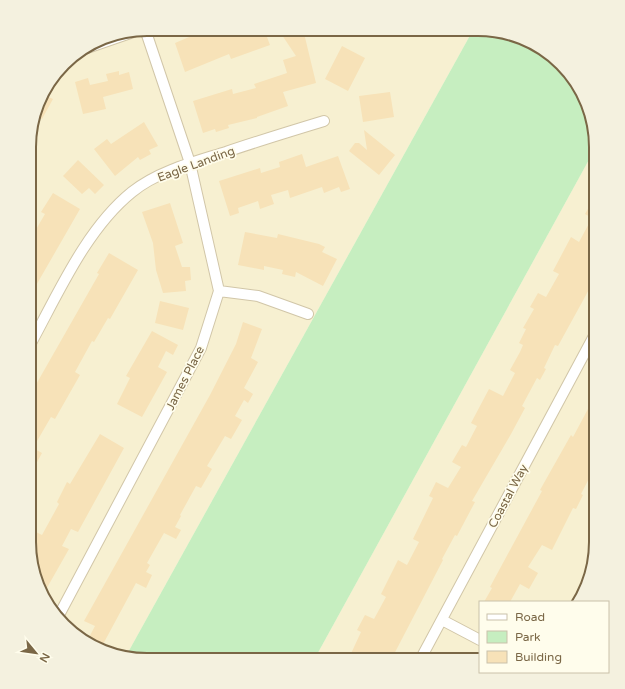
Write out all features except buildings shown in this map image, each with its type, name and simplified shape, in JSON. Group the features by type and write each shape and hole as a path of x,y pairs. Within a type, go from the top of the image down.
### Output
{"street":[{"path":"147,36 190,163 219,292 258,296 308,314"},
{"name":"Eagle Landing","path":"36,334 95,231 113,210 132,192 162,174 190,163 324,121"},
{"name":"James Place","path":"61,612 201,348 219,292"},
{"name":"Coastal Way","path":"424,653 589,345"},
{"path":"442,620 479,639"}],"shaded area":[{"path":"470,36 128,651 104,645 91,638 74,626 55,604 47,591 42,578 36,550 36,147 38,125 44,104 51,91 63,74 74,63 91,51 111,42 132,37"},
{"path":"589,160 589,550 581,585 574,598 572,601 479,601 479,653 318,653"}],"green space":[{"path":"470,36 500,38 521,44 546,59 557,68 578,98 587,125 589,160 318,653 139,653 128,651"}]}
